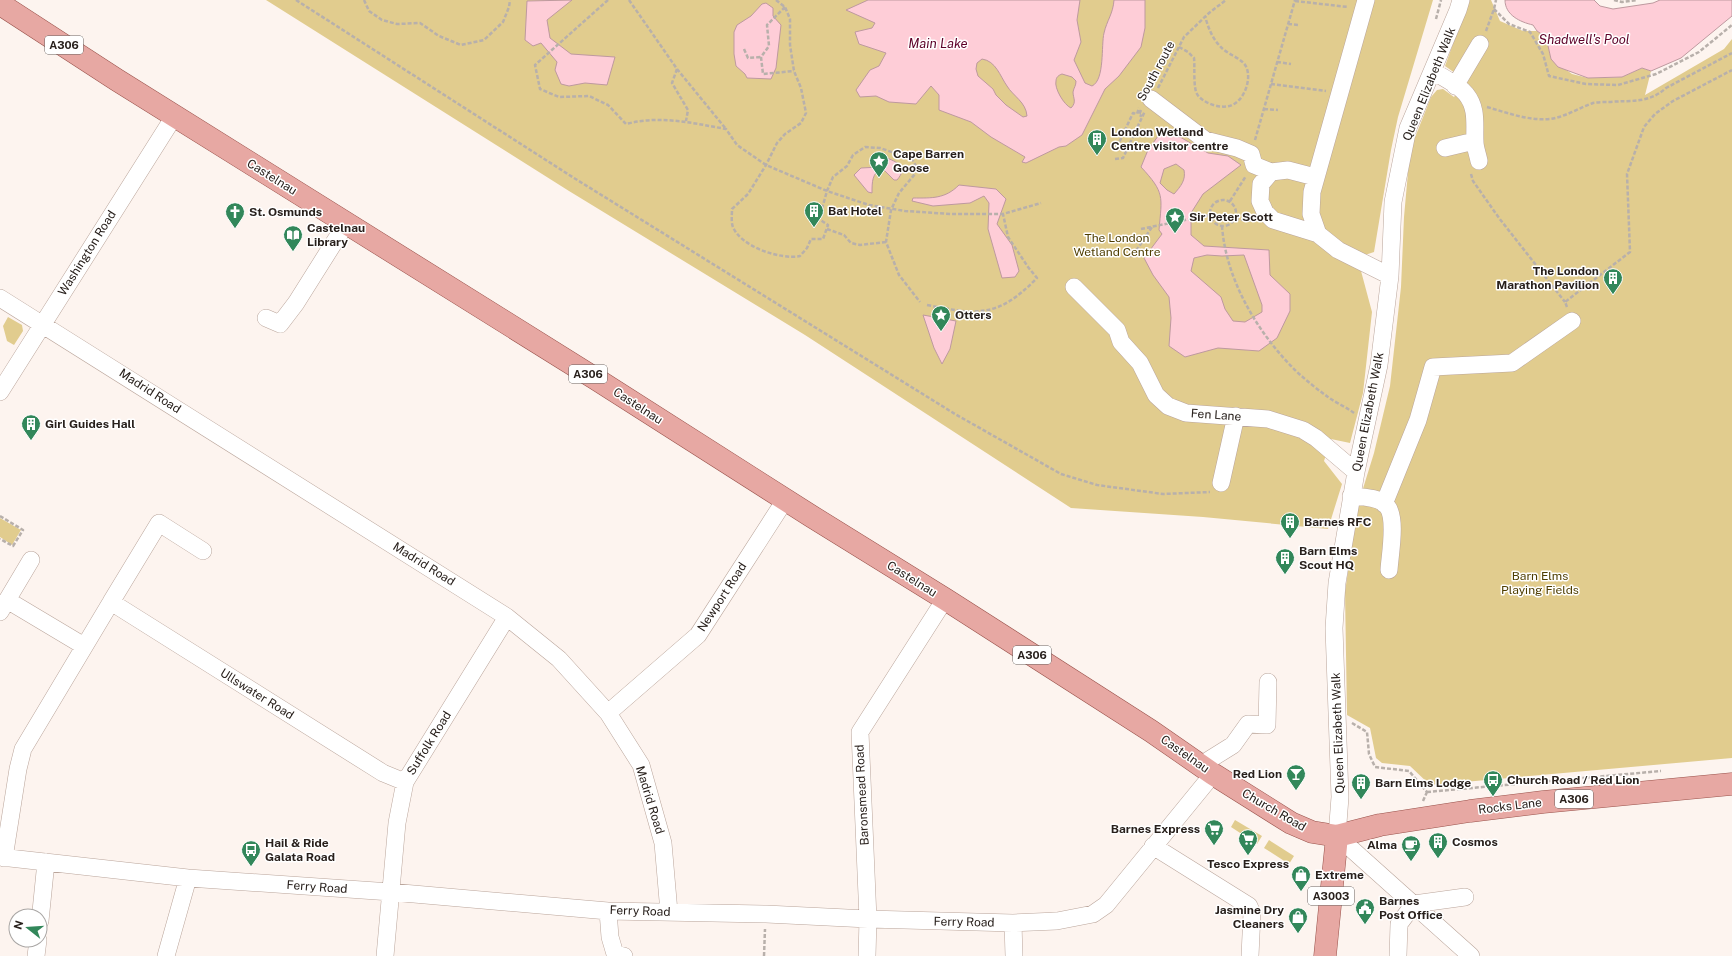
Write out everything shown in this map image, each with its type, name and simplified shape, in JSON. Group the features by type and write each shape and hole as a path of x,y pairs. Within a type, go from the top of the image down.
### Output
{"main road":[{"name":"Castelnau","path":"0,4 117,80 347,222 785,500 945,599 1151,730 1208,770"},
{"name":"Church Road","path":"1208,770 1290,823 1312,832 1337,836"},
{"name":"Rocks Lane","path":"1337,836 1380,825 1470,811 1543,802 1732,784"},
{"name":"A3003","path":"1325,956 1337,836"}],"street":[{"name":"Queen Elizabeth Walk","path":"1337,836 1340,797 1334,620 1337,584 1356,472 1368,422 1379,365 1390,276 1393,202 1401,156 1408,128 1433,71 1461,0"},
{"path":"1318,234 1310,214 1315,177 1365,5"},
{"path":"1455,86 1480,44"},
{"path":"1433,71 1466,94 1471,103 1476,116 1471,143 1479,160"},
{"path":"1151,99 1204,140 1236,148 1271,172 1288,170 1315,177"},
{"name":"Washington Road","path":"0,392 175,115"},
{"path":"1445,148 1471,143"},
{"path":"1271,172 1261,184 1260,202 1265,212 1273,220 1318,234 1338,250 1390,276"},
{"path":"266,318 280,324 296,302 347,222"},
{"name":"Fen Lane","path":"1074,287 1118,330 1121,342 1140,363 1156,394 1168,406 1186,413 1236,416 1268,420 1303,430 1316,438 1356,472"},
{"name":"Madrid Road","path":"0,298 43,323 245,452 507,616 558,659 608,713 641,765 663,843 669,912"},
{"path":"1384,504 1418,420 1433,367 1512,363 1572,321"},
{"path":"1221,483 1236,416"},
{"path":"1352,496 1376,500 1387,505 1393,518 1389,570"},
{"name":"Newport Road","path":"608,713 698,635 785,500"},
{"path":"2,858 23,749 159,523 203,551"},
{"path":"31,560 4,606 84,646"},
{"name":"Baronsmead Road","path":"867,956 868,919 860,732 945,599"},
{"name":"Ullswater Road","path":"111,602 383,773 405,782"},
{"name":"Suffolk Road","path":"385,956 397,823 405,782 507,616"},
{"name":"Ferry Road","path":"2,858 188,878 391,892 608,911 766,914 868,919 1013,923 1058,920 1093,914 1106,905 1153,846 1208,770 1209,760 1233,745 1248,724 1267,726 1268,682"},
{"path":"1337,836 1471,956"},
{"path":"1153,846 1249,906 1252,913 1250,956"},
{"path":"41,908 46,862"},
{"path":"166,956 188,878"},
{"path":"1398,956 1399,924 1414,904 1465,897"},
{"path":"608,911 610,938 615,954 624,956"},
{"path":"1013,923 1014,956"}],"path":[{"path":"296,0 574,178 954,414 1061,474 1097,485 1162,494 1210,492 1221,483"},
{"path":"364,0 369,11 382,20 397,24 420,23 439,36 461,45 484,40 503,22 510,0"},
{"path":"608,0 535,65 540,89 559,97 589,96 608,105 626,124 640,120 667,119 726,129"},
{"path":"629,0 678,69 737,144 766,165 826,191 868,205 891,210 951,214 1002,214 1041,202"},
{"path":"776,0 785,7 790,19 790,45 794,70 801,88 806,113 801,123 785,134 777,143 766,165 748,194 732,209 732,226 742,242 768,252 790,258 800,256 808,248 811,238 823,239 828,225 819,218 826,191 833,177 847,166 853,155 865,147 880,148 912,159 916,166 915,174 899,193 891,210 886,242 899,275 920,302"},
{"name":"South route","path":"1115,159 1123,158 1142,116 1184,37 1205,16 1226,0"},
{"path":"1480,44 1494,10 1496,0"},
{"path":"1614,0 1622,2 1637,0"},
{"path":"1230,201 1252,160 1264,109 1295,1 1365,5"},
{"path":"785,7 767,25 769,46 761,57 763,74 794,70"},
{"path":"1494,10 1509,24 1530,32 1543,54 1549,76 1586,84 1618,85 1656,74 1699,52 1732,25"},
{"path":"1179,47 1188,52 1194,58 1196,93 1203,101 1217,106 1231,106 1243,96 1247,82 1247,69 1243,61 1229,55 1219,46 1210,32 1205,16"},
{"path":"1288,24 1300,25"},
{"path":"744,49 748,58 761,57"},
{"path":"1471,103 1515,115 1551,119 1595,103 1642,101 1658,96 1666,88 1732,53"},
{"path":"1277,62 1291,64"},
{"path":"678,69 672,83 688,110 686,122"},
{"path":"1565,302 1630,252 1627,174 1644,127 1655,114 1673,101 1732,70"},
{"path":"1271,84 1339,93"},
{"path":"1264,109 1278,110"},
{"path":"1117,147 1133,113 1142,116"},
{"path":"1471,143 1467,161 1473,181 1499,218 1565,302 1572,321"},
{"path":"1121,145 1128,148"},
{"path":"1224,199 1230,201 1235,206 1237,212 1235,219 1230,224 1222,226 1218,226 1213,222 1209,215 1214,203 1218,200 1224,199"},
{"path":"927,305 966,312 986,311 1006,303 1025,291 1037,278 1008,237 1002,214"},
{"path":"1141,229 1209,215"},
{"path":"1222,226 1223,240 1228,262 1251,313 1277,349 1298,372 1328,397 1353,412 1357,418 1368,422"},
{"path":"1130,254 1132,257 1152,227"},
{"path":"827,229 844,235 851,243 860,245 886,242"},
{"path":"0,516 23,530 12,546 0,539"},
{"path":"1338,714 1367,732 1369,754 1375,767 1409,771 1427,792 1665,771"},
{"path":"764,956 766,914"}],"green space":[{"name":"The London Wetland Centre","path":"266,0 1433,0 1398,117 1374,252 1365,255 1361,271 1372,312 1363,393 1350,443 1331,439 1324,461 1342,484 1328,529 1203,517 1071,508 805,335 569,191"},
{"name":"Barn Elms Playing Fields","path":"1469,0 1491,0 1500,21 1523,31 1537,31 1546,37 1551,59 1572,74 1588,78 1622,77 1642,68 1651,71 1645,95 1724,49 1732,39 1732,758 1430,785 1410,766 1382,763 1376,758 1370,728 1347,715 1345,592 1357,508 1374,453 1390,386 1401,287 1404,217 1410,150 1431,97 1437,90 1443,89 1454,97 1468,80 1487,48 1455,73 1445,66"},
{"path":"8,317 22,325 23,331 14,345 7,341 3,326"},
{"path":"0,518 21,530 12,545 0,537"},
{"path":"1235,820 1262,836 1257,844 1231,827"},
{"path":"1269,840 1294,856 1289,864 1264,848"}],"water":[{"path":"572,0 547,20 550,38 571,54 615,57 607,85 585,83 569,86 561,84 555,70 557,62 541,43 533,46 525,40 527,1"},
{"name":"Main Lake","path":"868,0 1080,0 1077,20 1081,42 1074,60 1085,83 1092,86 1099,77 1101,70 1103,38 1114,0 1145,0 1145,28 1141,47 1119,76 1105,89 1082,135 1066,146 1059,147 1026,163 1022,162 1025,157 991,137 971,122 939,110 939,95 931,86 916,104 889,102 876,96 860,97 856,90 870,70 879,66 886,53 859,44 855,32 872,28 875,23 846,10","holes":["982,59 987,60 994,66 1010,90 1022,103 1027,116 1023,117 1006,105 996,95 993,89 978,76 976,69 977,63","1062,74 1072,77 1076,81 1073,92 1074,102 1071,108 1058,92 1056,84 1057,78"]},
{"name":"Shadwell's Pool","path":"1505,0 1594,0 1600,6 1613,9 1653,3 1660,0 1732,0 1732,16 1681,58 1651,71 1642,68 1622,77 1588,78 1558,67 1551,59 1546,37 1537,31 1533,25 1518,20 1510,14"},
{"path":"766,3 773,8 773,16 781,25 776,68 771,79 747,78 745,74 736,66 734,54 734,32 737,25 751,16 762,4"},
{"path":"1161,132 1180,137 1208,153 1228,156 1241,165 1203,194 1191,213 1191,235 1204,246 1269,250 1270,275 1290,294 1290,311 1277,338 1259,351 1218,348 1185,357 1169,346 1171,318 1169,297 1153,275 1144,258 1162,234 1159,230 1161,202 1158,189 1141,167 1148,150","holes":["1176,164 1184,170 1184,180 1174,194 1160,183 1164,169","1207,255 1244,255 1262,305 1262,312 1245,322 1233,321 1225,309 1221,297 1191,271 1194,258"]},
{"path":"887,158 901,166 902,172 900,176 897,180 894,180 882,168 874,175 872,193 868,192 854,175 861,168 880,167 881,163"},
{"path":"959,185 996,189 1006,199 997,224 1012,245 1019,271 1015,277 1002,278 988,229 989,203 984,196 970,203 933,206 912,201 913,198 938,197 949,193"},
{"path":"923,315 956,321 950,349 942,364 934,348"}],"place":[{"name":"London Wetland Centre visitor centre","path":"1097,156"},
{"name":"Cape Barren Goose","path":"879,178"},
{"name":"Bat Hotel","path":"814,228"},
{"name":"St. Osmunds","path":"235,229"},
{"name":"Sir Peter Scott","path":"1175,234"},
{"name":"Castelnau Library","path":"293,252"},
{"name":"The London Marathon Pavilion","path":"1613,295"},
{"name":"Otters","path":"941,332"},
{"name":"Girl Guides Hall","path":"31,441"},
{"name":"Barnes RFC","path":"1290,539"},
{"name":"Barn Elms Scout HQ","path":"1285,575"},
{"name":"Red Lion","path":"1296,791"},
{"name":"Church Road / Red Lion","path":"1493,797"},
{"name":"Barn Elms Lodge","path":"1361,800"},
{"name":"Barnes Express","path":"1214,846"},
{"name":"Tesco Express","path":"1248,856"},
{"name":"Cosmos","path":"1438,859"},
{"name":"Alma","path":"1411,862"},
{"name":"Hail & Ride Galata Road","path":"251,867"},
{"name":"Extreme","path":"1301,892"},
{"name":"Barnes Post Office","path":"1365,925"},
{"name":"Jasmine Dry Cleaners","path":"1298,934"}]}
